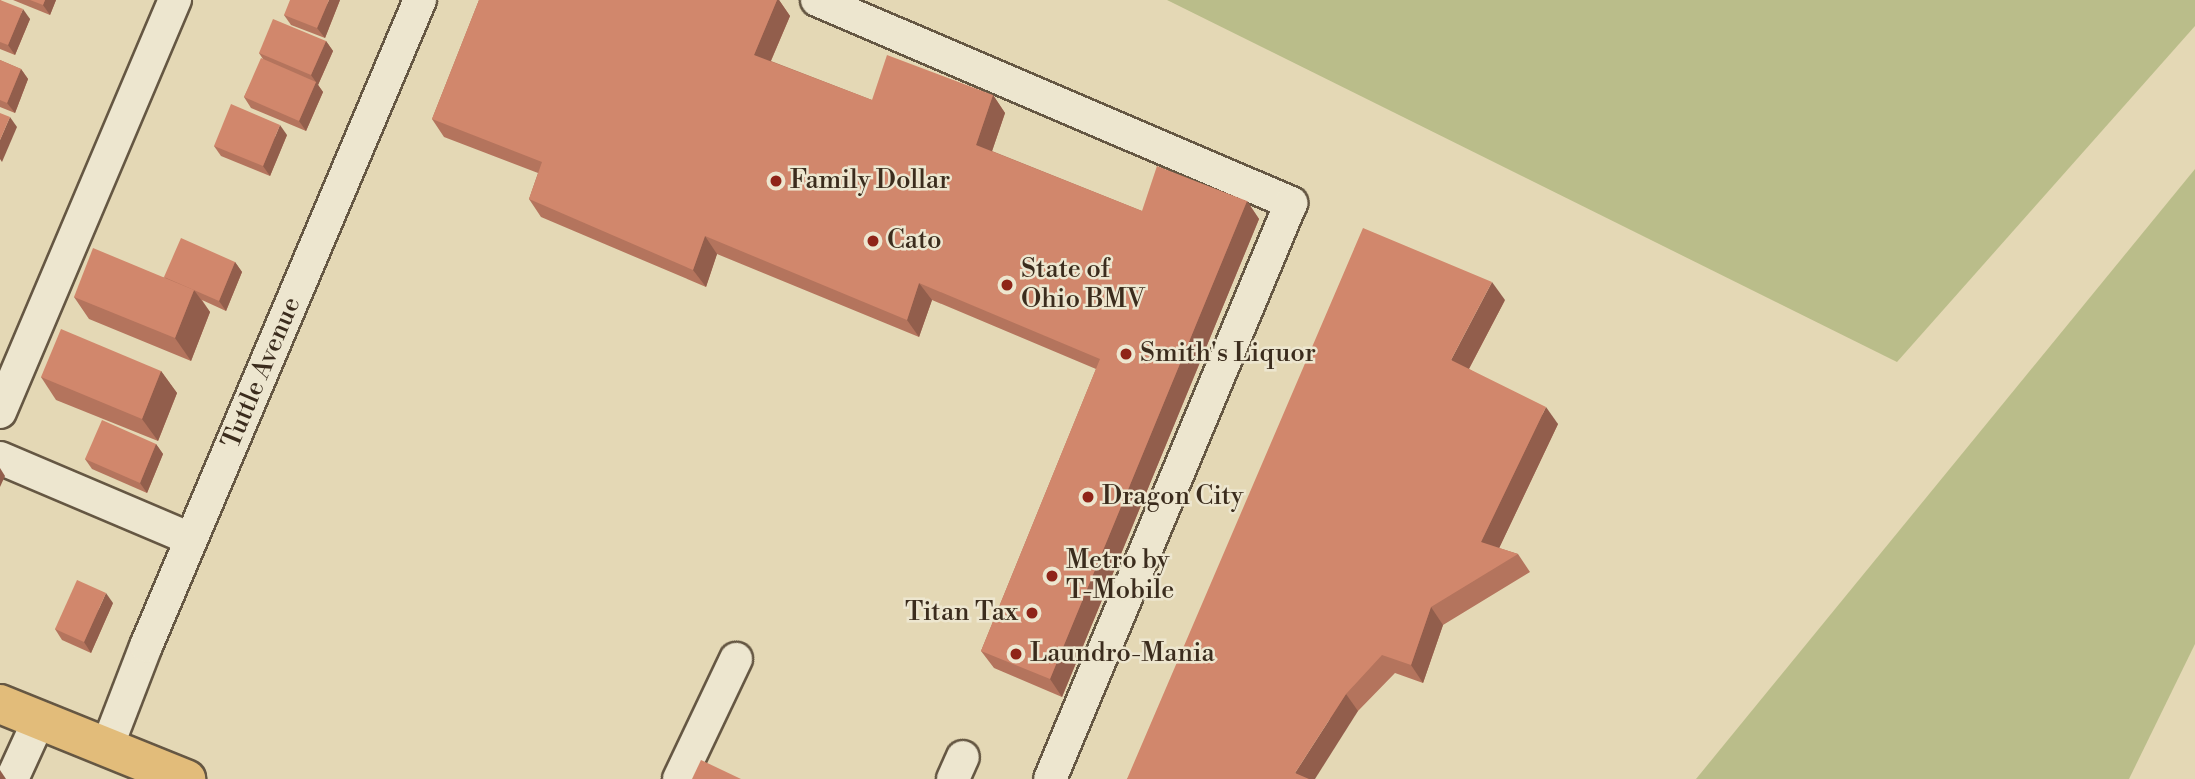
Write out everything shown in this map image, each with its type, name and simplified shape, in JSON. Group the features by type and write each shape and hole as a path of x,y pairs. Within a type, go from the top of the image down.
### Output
{"main road":[{"path":"0,704 186,779"}],"street":[{"path":"0,412 175,0"},
{"name":"Tuttle Avenue","path":"107,747 191,539 420,0"},
{"path":"817,0 1291,204 1050,779"},
{"path":"0,458 191,539"},
{"path":"694,768 736,659"},
{"path":"12,779 39,720"}],"green space":[{"path":"1167,0 2195,0 2195,26 1897,362"},
{"path":"2195,169 2195,644 2129,779 1696,779"}],"building":[{"path":"0,0 23,9 8,45 0,42"},
{"path":"30,0 45,0 43,5"},
{"path":"290,0 329,0 317,28 284,15"},
{"path":"479,0 777,0 754,55 872,100 887,55 993,95 976,145 1142,211 1157,166 1247,201 1050,679 981,651 1100,359 919,283 907,320 705,236 693,270 529,199 542,162 432,119"},
{"path":"273,19 326,41 311,75 259,53"},
{"path":"261,58 316,82 299,121 244,97"},
{"path":"0,60 21,69 7,103 0,100"},
{"path":"231,104 280,125 263,166 214,146"},
{"path":"0,113 10,117 0,140"},
{"path":"1363,228 1492,282 1451,360 1546,407 1481,542 1518,554 1431,607 1411,665 1382,655 1346,694 1295,773 1309,779 1127,779"},
{"path":"181,238 235,262 219,301 164,277"},
{"path":"93,248 194,290 175,338 74,297"},
{"path":"61,329 161,371 142,419 41,377"},
{"path":"102,420 156,444 140,483 85,459"},
{"path":"77,580 106,593 84,642 55,629"},
{"path":"701,760 741,779 692,779"}],"place":[{"name":"Family Dollar","path":"776,181"},
{"name":"Cato","path":"873,241"},
{"name":"State of Ohio BMV","path":"1007,285"},
{"name":"Smith's Liquor","path":"1126,354"},
{"name":"Dragon City","path":"1088,497"},
{"name":"Metro by T-Mobile","path":"1052,576"},
{"name":"Titan Tax","path":"1032,613"},
{"name":"Laundro-Mania","path":"1016,654"}]}
